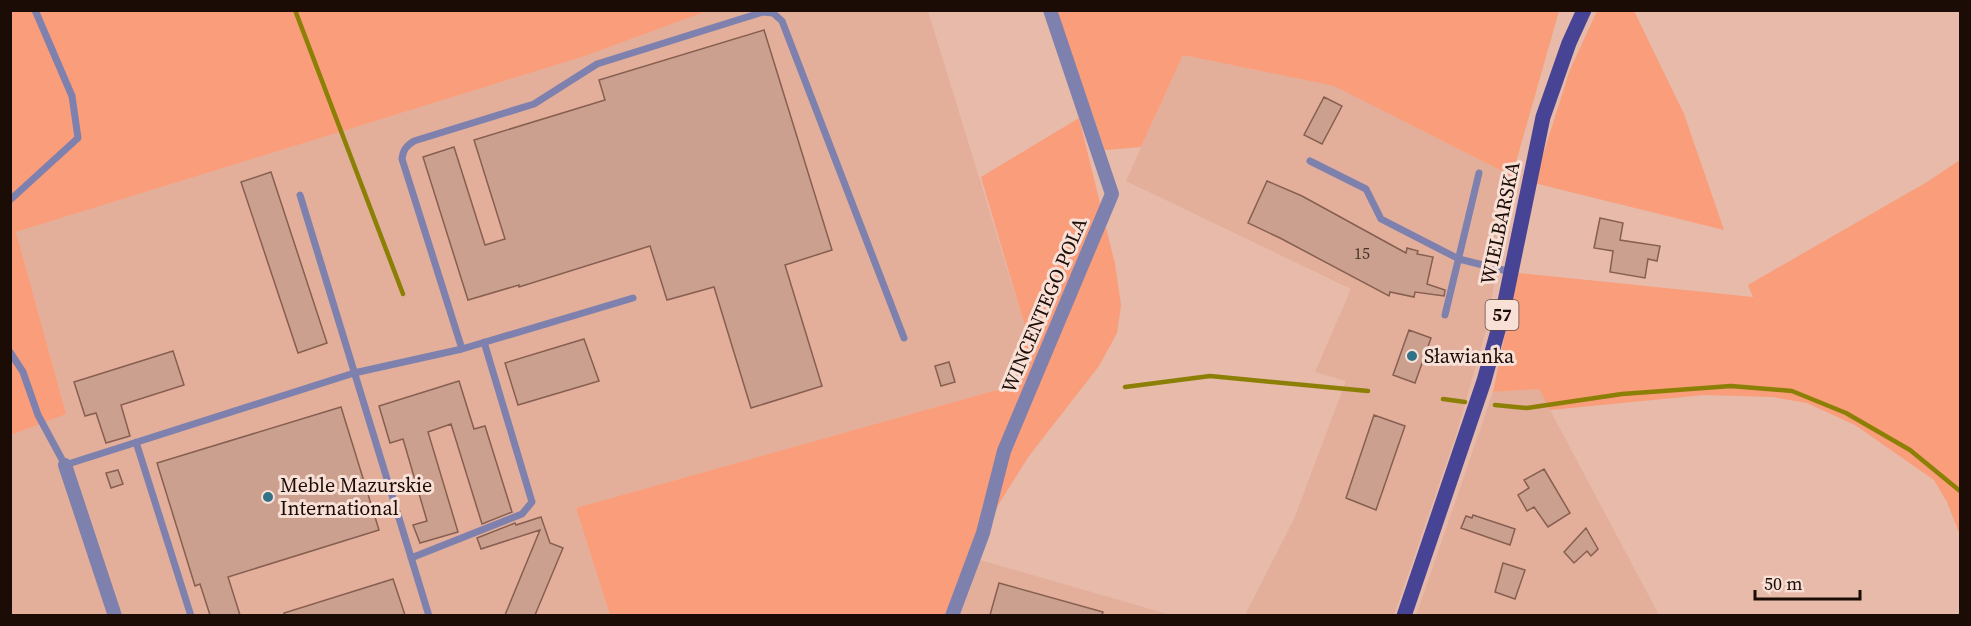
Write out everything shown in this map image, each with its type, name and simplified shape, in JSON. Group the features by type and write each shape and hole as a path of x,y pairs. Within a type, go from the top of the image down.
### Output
{"main road":[{"name":"WIELBARSKA","path":"1404,615 1480,391 1502,316 1543,117 1569,43 1584,10"}],"street":[{"name":"WINCENTEGO POLA","path":"952,615 983,533 1004,451 1112,194 1050,10"},
{"path":"65,465 115,615"}],"lane":[{"path":"10,200 78,138 72,96 35,10"},
{"path":"462,349 402,159 407,145 534,104 597,64 762,12 773,13 782,21 904,338"},
{"path":"1310,161 1366,189 1381,219 1459,259 1511,272"},
{"path":"1445,315 1479,173"},
{"path":"300,195 429,615"},
{"path":"10,352 23,372 38,415 65,465 354,373 462,349 633,298"},
{"path":"411,558 522,514 532,502 483,342"},
{"path":"136,442 191,615"}],"shaded area":[{"path":"11,11 707,11 585,56 16,232 66,414 11,435"},
{"path":"707,11 928,11 1026,330 1004,388 576,508 610,615 11,616 11,435 66,414 16,232 585,56"},
{"path":"1056,11 1559,11 1512,176 1334,86 1183,55 1141,147 1105,150"},
{"path":"1597,11 1634,11 1684,114 1724,230 1534,183 1570,70"},
{"path":"1183,55 1334,86 1512,176 1487,326 1457,432 1394,615 1245,615 1294,519 1346,381 1315,372 1351,289 1126,181"},
{"path":"1079,118 1115,264 1121,305 1117,333 1099,366 1029,456 1000,502 959,578 945,615 610,615 576,508 1004,388 1026,330 981,177"},
{"path":"1960,160 1960,535 1947,502 1934,480 1855,425 1807,403 1773,397 1704,395 1550,410 1539,389 1493,392 1518,273 1753,297 1748,285 1927,182"},
{"path":"1539,389 1659,615 1416,616 1493,392"},
{"path":"980,560 1171,615 960,616"}],"building":[{"path":"764,30 832,250 785,265 822,386 751,408 714,287 667,300 650,246 519,287 519,285 468,300 423,157 454,147 485,245 505,239 474,140 605,100 599,80"},
{"path":"1324,97 1342,106 1322,144 1304,135"},
{"path":"271,172 327,343 298,353 241,182"},
{"path":"1267,181 1302,196 1406,253 1407,248 1418,251 1417,254 1433,257 1427,284 1445,290 1444,296 1415,292 1414,297 1390,292 1389,296 1248,223"},
{"path":"1600,218 1623,223 1620,240 1660,246 1657,261 1648,259 1645,278 1610,272 1613,251 1594,248"},
{"name":"Sławianka","path":"1409,330 1431,338 1415,383 1393,375"},
{"path":"584,339 599,381 518,405 505,363"},
{"path":"173,351 184,385 121,405 130,436 106,443 96,413 85,416 74,382"},
{"path":"949,362 955,382 941,386 935,366"},
{"path":"459,381 474,429 485,426 512,512 482,524 451,424 428,432 458,532 420,543 413,525 427,521 403,439 390,443 379,406"},
{"name":"Meble Mazurskie International","path":"341,407 379,530 228,577 240,615 210,615 200,584 195,586 157,463"},
{"path":"1374,415 1405,426 1376,510 1346,498"},
{"path":"1544,469 1570,513 1548,527 1534,507 1527,511 1518,495 1529,488 1524,480"},
{"path":"118,470 123,484 111,488 106,473"},
{"path":"1473,515 1515,529 1510,545 1461,528 1466,516 1472,518"},
{"path":"541,517 550,543 563,548 535,615 505,615 540,530 481,549 477,538 515,523 516,525"},
{"path":"1586,528 1598,549 1591,556 1587,551 1574,563 1564,552"},
{"path":"1503,563 1525,570 1515,599 1495,592"},
{"path":"393,579 405,615 284,615 284,613"},
{"path":"999,583 1103,612 1102,615 990,615"}],"waterway":[{"path":"295,10 403,294"},
{"path":"1125,387 1210,376 1368,391"},
{"path":"1495,405 1527,408 1622,394 1731,386 1792,391 1846,413 1910,450 1960,491"},
{"path":"1443,399 1465,402"}],"place":[{"name":"Sławianka","path":"1412,356"},
{"name":"Meble Mazurskie International","path":"268,497"}]}
